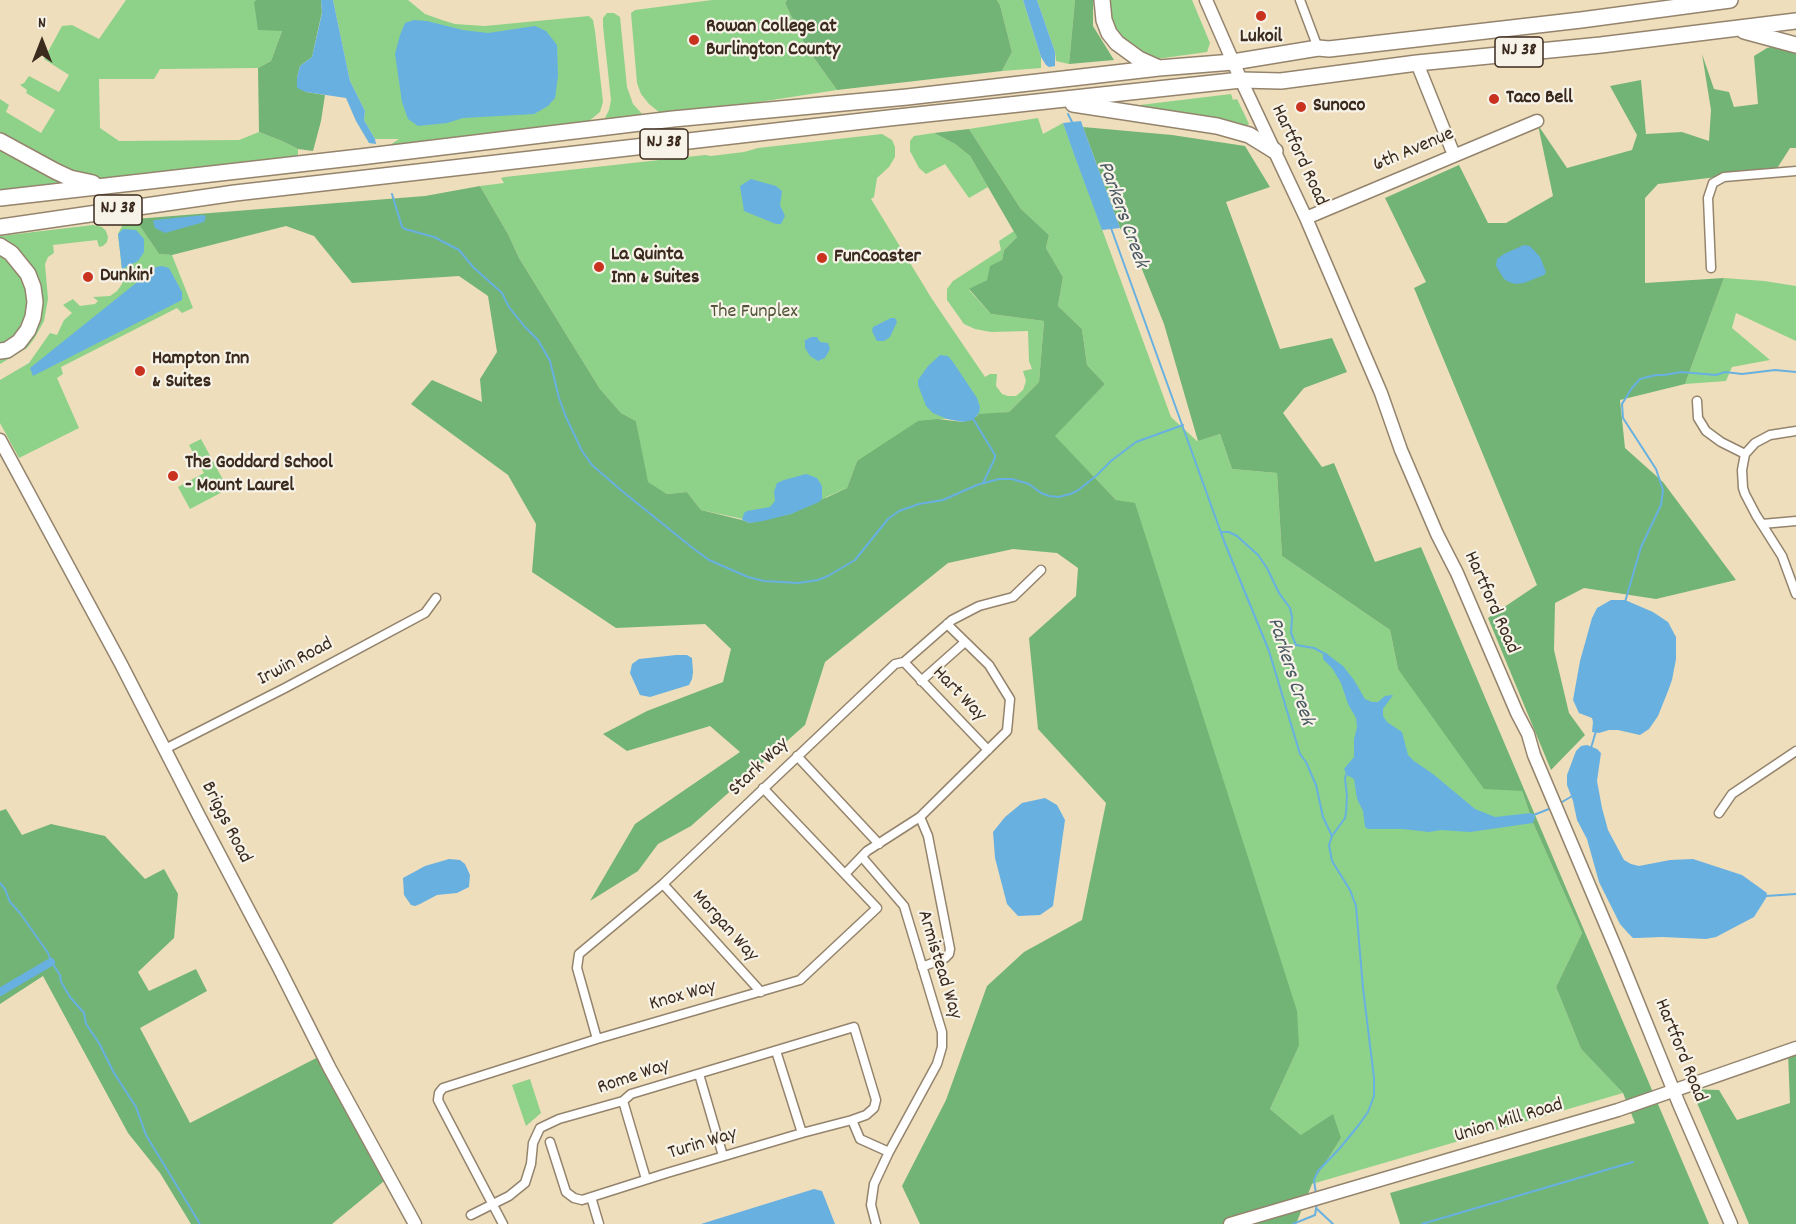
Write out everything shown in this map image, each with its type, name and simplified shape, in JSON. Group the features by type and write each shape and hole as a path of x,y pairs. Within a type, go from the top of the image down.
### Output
{"highway":[{"path":"1102,0 1104,20 1109,33 1117,43 1139,59 1159,68"},
{"name":"NJ 38","path":"0,198 619,125 1233,62 1318,48 1329,49 1581,20 1728,0"},
{"name":"NJ 38","path":"0,226 235,193 1049,100 1242,80 1281,81 1417,63 1601,45 1796,21"},
{"path":"1735,29 1796,45"},
{"path":"1049,100 1217,126 1249,135 1275,151"},
{"path":"0,141 62,175 105,186"},
{"path":"0,246 10,253 28,274 33,287 35,303 28,330 19,342 7,350 0,351"}],"street":[{"name":"Hartford Road","path":"1206,0 1306,218 1381,393 1401,450 1437,534 1457,573 1516,713 1528,734 1534,755 1731,1224"},
{"path":"1300,0 1318,48"},
{"path":"1417,63 1454,155"},
{"name":"6th Avenue","path":"1306,218 1537,122"},
{"path":"1711,268 1708,198 1713,183 1724,177 1796,171"},
{"path":"1697,401 1698,418 1706,431 1721,442 1745,454"},
{"path":"1796,431 1770,435 1755,443 1745,454 1742,470 1743,489 1782,556 1796,594"},
{"name":"Briggs Road","path":"0,440 121,664 329,1067 415,1224"},
{"path":"1762,524 1796,520"},
{"name":"Stark Way","path":"597,1039 577,968 579,954 663,884 895,664 904,662 947,624 979,606 1013,597 1041,570"},
{"name":"Irwin Road","path":"165,750 425,613 436,598"},
{"path":"845,874 879,844 920,817 1007,730 1010,699 989,665 947,624"},
{"path":"921,681 965,642"},
{"name":"Hart Way","path":"904,662 988,750"},
{"path":"1719,813 1732,794 1796,751"},
{"path":"797,756 879,844"},
{"name":"Knox Way","path":"493,1205 438,1100 443,1088 597,1039 800,980 877,908 763,788"},
{"path":"920,817 928,836 950,949 945,958 922,967"},
{"name":"Armistead Way","path":"862,857 904,906 942,1032 942,1047 937,1064 918,1096 874,1184 871,1205 876,1224"},
{"name":"Morgan Way","path":"663,884 761,992"},
{"name":"Rome Way","path":"471,1215 509,1196 525,1183 531,1164 533,1143 540,1128 559,1119 623,1101 631,1095 854,1027 876,1100 874,1108 866,1115 852,1120"},
{"name":"Union Mill Road","path":"1230,1224 1589,1119 1674,1092 1796,1048"},
{"path":"776,1051 802,1132"},
{"path":"699,1074 723,1156"},
{"path":"623,1101 646,1179"},
{"path":"852,1120 860,1138 889,1152"},
{"name":"Turin Way","path":"591,1197 802,1132 852,1120"},
{"path":"550,1142 566,1192 582,1200 591,1197 599,1224"},
{"path":"493,1205 503,1224"}],"green space":[{"path":"126,0 256,0 254,2 282,31 271,61 258,68 160,69 154,79 99,79 100,128 119,141 239,140 259,132 298,149 298,157 107,179 89,178 69,172 0,133 0,99 9,105 6,112 41,133 55,110 26,93 27,90 20,85 29,76 59,92 69,75 44,59 62,26 72,25 99,39"},
{"path":"256,0 321,0 322,12 312,57 300,66 297,78 297,86 306,92 325,95 313,151 298,149 259,132 258,68 271,61 282,31 258,30 254,2"},
{"path":"333,0 408,0 425,14 442,20 455,24 485,26 589,16 593,20 595,31 603,102 600,112 580,125 384,149 399,139 375,139 364,120 365,111 350,81"},
{"path":"712,0 787,0 785,3 806,47 837,90 674,115 659,112 641,94 637,83 631,13 635,10"},
{"path":"787,0 997,0 1012,52 1002,71 837,90 806,47 785,3"},
{"path":"997,0 1023,0 1041,57 1041,68 1002,71 1012,52"},
{"path":"1037,0 1075,0 1069,64 1056,61"},
{"path":"1075,0 1093,0 1093,26 1114,60 1069,64"},
{"path":"1107,0 1192,0 1210,43 1207,52 1156,59 1140,54 1120,38 1110,23"},
{"path":"607,13 614,13 620,17 627,87 633,104 645,117 603,122 611,100 603,26 603,18"},
{"path":"1778,45 1796,54 1796,148 1790,148 1776,170 1658,184 1645,198 1645,283 1724,278 1685,384 1620,400 1625,448 1663,482 1736,580 1656,599 1584,588 1555,603 1554,650 1569,713 1585,735 1551,770 1488,618 1537,585 1414,288 1426,282 1385,198 1459,165 1488,223 1506,223 1553,196 1538,125 1567,168 1632,150 1637,135 1610,86 1641,80 1646,134 1682,132 1709,141 1711,110 1702,54 1714,89 1729,92 1734,107 1758,104 1754,56 1767,48"},
{"path":"1231,94 1233,100 1237,99 1249,124 1246,126 1138,110 1140,105"},
{"path":"1038,118 1043,134 1063,123 1171,417 1197,441 1220,434 1232,469 1277,473 1282,556 1390,630 1398,669 1522,791 1533,823 1582,933 1556,987 1581,1049 1623,1093 1312,1184 1341,1138 1301,1135 1270,1109 1299,1046 1116,500 1054,436 1105,384 1087,365 1082,329 1058,306 1063,277 1046,248 1049,235 1021,209 969,129"},
{"path":"1083,127 1172,135 1245,146 1270,187 1226,202 1280,349 1332,338 1347,372 1304,388 1283,413 1322,467 1334,463 1375,562 1421,547 1709,1224 1400,1224 1390,1193 1635,1123 1623,1093 1581,1049 1556,987 1582,933 1533,823 1522,791 1484,789 1398,669 1390,630 1282,556 1277,473 1232,469 1220,434 1198,441 1164,324 1133,247 1120,228"},
{"path":"969,129 1021,209 1049,235 1046,248 1063,277 1058,306 1082,329 1087,365 1105,384 1055,436 1116,500 1135,503 1297,1011 1299,1046 1270,1109 1301,1135 1333,1114 1341,1138 1312,1184 1296,1224 920,1224 902,1186 946,1100 987,986 1024,952 1082,920 1106,803 1038,729 1029,638 1076,596 1078,568 1057,553 1013,549 948,563 825,662 805,725 691,826 658,844 638,871 590,901 635,824 740,752 710,726 627,751 603,734 647,711 723,682 731,649 705,624 616,628 532,572 536,524 508,475 411,404 432,380 482,402 480,379 497,352 488,296 459,276 352,283 314,236 286,226 172,255 159,254 135,219 425,196 480,186 519,258 600,389 621,413 636,421 648,482 667,494 687,492 701,510 750,523 791,514 847,488 857,461 918,421 938,419 963,422 979,414 1009,412 1039,382 1044,321 991,314 969,289 987,280 990,266 1002,260 1004,250 1017,237 970,156 955,144 934,133"},
{"path":"934,133 955,144 970,156 988,187 969,198 945,164 926,174 919,168 910,151 910,141 914,136"},
{"name":"The Funplex","path":"882,134 892,140 895,157 889,167 877,178 874,197 871,199 932,299 985,377 997,374 996,386 1002,394 1008,396 1016,396 1023,390 1026,381 1023,371 1032,369 1029,361 1028,331 991,332 964,324 947,300 947,289 953,281 1001,250 999,241 1014,231 1017,237 1004,250 1002,260 987,280 969,290 991,314 1044,321 1039,382 1009,412 938,419 857,461 847,488 826,497 821,505 759,525 743,519 701,510 687,492 667,494 647,482 636,421 621,413 600,389 519,258 480,186 504,183 501,178 505,177 711,156 758,148"},
{"path":"0,150 29,163 64,183 0,190"},
{"path":"135,219 159,254 172,255 193,308 182,313 177,308 61,367 63,374 57,378 79,428 19,458 0,423 0,380 29,363 50,333 57,335 64,320 72,313 63,305 73,299 80,306 95,304 98,301 93,297 110,296 117,291 123,278 118,234 123,224"},
{"path":"93,225 102,227 106,231 107,242 103,246 99,247 97,240 53,245 54,253 48,257 45,264 48,299 44,321 27,348 0,364 0,354 26,339 36,278 0,239 0,236"},
{"path":"0,250 20,269 30,300 22,330 11,340 0,345"},
{"path":"1724,278 1796,286 1796,341 1736,313 1732,328 1770,360 1732,367 1726,381 1685,384"},
{"path":"201,439 228,489 190,509 178,487 204,473 189,445"},
{"path":"6,809 22,835 51,824 105,836 145,879 164,869 178,894 174,938 138,972 149,991 196,969 207,991 140,1028 190,1123 326,1053 389,1177 332,1224 191,1224 160,1173 128,1133 43,976 0,1004 0,811"},
{"path":"1796,1048 1796,1224 1749,1224 1691,1089 1719,1090 1737,1120 1790,1103 1788,1053"},
{"path":"530,1079 541,1113 526,1126 512,1085"}],"water":[{"path":"321,0 333,0 350,81 365,111 364,120 376,144 369,143 346,98 306,92 297,88 300,66 312,57 322,13"},
{"path":"1023,0 1037,0 1055,52 1055,66 1049,67 1041,57"},
{"path":"414,20 488,33 535,26 546,31 557,45 558,76 555,98 548,106 534,114 463,118 447,123 418,126 408,119 402,102 395,54 405,23"},
{"path":"1081,121 1120,228 1102,230 1063,123"},
{"path":"751,179 776,186 782,191 780,205 785,216 781,224 744,211 740,186"},
{"path":"204,215 206,217 204,222 165,233 155,228 153,221 155,220"},
{"path":"123,229 136,230 144,239 144,252 138,261 122,269 118,234"},
{"path":"1524,245 1530,246 1540,257 1546,272 1524,283 1509,282 1504,279 1496,266 1497,259"},
{"path":"156,267 169,268 182,292 182,300 33,376 30,368"},
{"path":"895,318 897,322 890,337 884,341 877,341 872,331 873,327"},
{"path":"817,337 820,342 828,343 830,349 825,358 818,361 810,356 804,341"},
{"path":"940,355 948,356 977,398 979,413 973,420 963,422 947,419 933,413 926,406 918,380"},
{"path":"806,474 817,478 822,486 822,499 819,502 791,514 763,521 750,523 742,520 747,511 770,507 775,501 774,492 777,483"},
{"path":"1611,600 1625,600 1653,612 1668,622 1676,637 1676,659 1668,691 1658,716 1649,729 1640,735 1618,730 1592,732 1592,718 1579,713 1573,700 1580,661 1592,618 1597,608"},
{"path":"1323,654 1327,654 1343,666 1365,699 1378,702 1385,696 1393,695 1383,709 1383,716 1387,722 1402,732 1408,755 1414,761 1475,809 1495,817 1531,813 1535,817 1533,823 1470,832 1441,830 1429,832 1365,827 1354,779 1347,775 1344,769 1354,757 1356,718 1348,704 1341,683 1323,659"},
{"path":"687,655 692,658 693,672 689,685 650,697 640,695 630,673 632,664 639,659"},
{"path":"1587,745 1601,753 1597,781 1602,808 1608,830 1624,860 1639,866 1670,860 1693,859 1742,875 1767,893 1754,917 1716,937 1706,939 1633,938 1628,933 1620,924 1599,882 1587,839 1577,820 1567,785 1567,775 1576,751 1581,746"},
{"path":"1045,798 1057,805 1065,820 1053,906 1040,915 1018,916 1007,904 995,858 993,832 1005,817 1022,803"},
{"path":"449,859 460,860 465,864 470,875 469,887 457,893 437,895 415,906 411,905 404,895 403,878 425,866"},
{"path":"814,1189 822,1191 835,1224 701,1224"}],"waterway":[{"name":"Parkers Creek","path":"1068,114 1073,124"},
{"path":"392,194 402,227 434,237 459,250 473,267 502,293 509,307 538,340 550,361 566,417 582,451 592,465 709,560 748,577 764,581 798,583 818,580 855,560 888,519 899,511 919,504 943,500 977,485 999,479 1012,479 1029,484 1049,496 1059,497 1070,494 1077,491 1136,442 1183,425"},
{"name":"Parkers Creek","path":"1111,228 1224,541 1269,651 1300,754 1316,785 1323,817 1332,836 1329,845 1332,861 1350,890 1356,906 1374,1096 1368,1112 1358,1126 1318,1171 1314,1180 1316,1194"},
{"path":"1625,602 1641,547 1661,505 1663,490 1656,469 1623,418 1622,404 1632,388 1640,379 1681,372 1716,375 1725,372 1742,374 1775,370 1796,372"},
{"path":"972,417 995,455 983,483"},
{"path":"1221,532 1229,532 1237,536 1258,555 1267,568 1279,593 1290,608 1291,633 1296,645 1314,648 1327,655"},
{"path":"1591,748 1596,731"},
{"path":"1332,836 1345,818 1347,772"},
{"path":"1562,802 1574,795"},
{"path":"1531,816 1549,809"},
{"path":"0,883 10,902 48,953 70,997 84,1013 86,1024 136,1107 146,1135 200,1224"},
{"path":"1766,896 1796,894"},
{"path":"0,992 51,962"},
{"path":"1422,1224 1633,1162"},
{"name":"Parkers Creek","path":"1293,1224 1315,1215 1317,1203"},
{"path":"1317,1209 1333,1224"}],"place":[{"name":"Lukoil","path":"1261,16"},
{"name":"Rowan College at Burlington County","path":"694,40"},
{"name":"Taco Bell","path":"1494,99"},
{"name":"Sunoco","path":"1301,107"},
{"name":"FunCoaster","path":"822,258"},
{"name":"La Quinta Inn & Suites","path":"599,267"},
{"name":"Dunkin'","path":"88,277"},
{"name":"Hampton Inn & Suites","path":"140,371"},
{"name":"The Goddard School - Mount Laurel","path":"173,476"}]}
